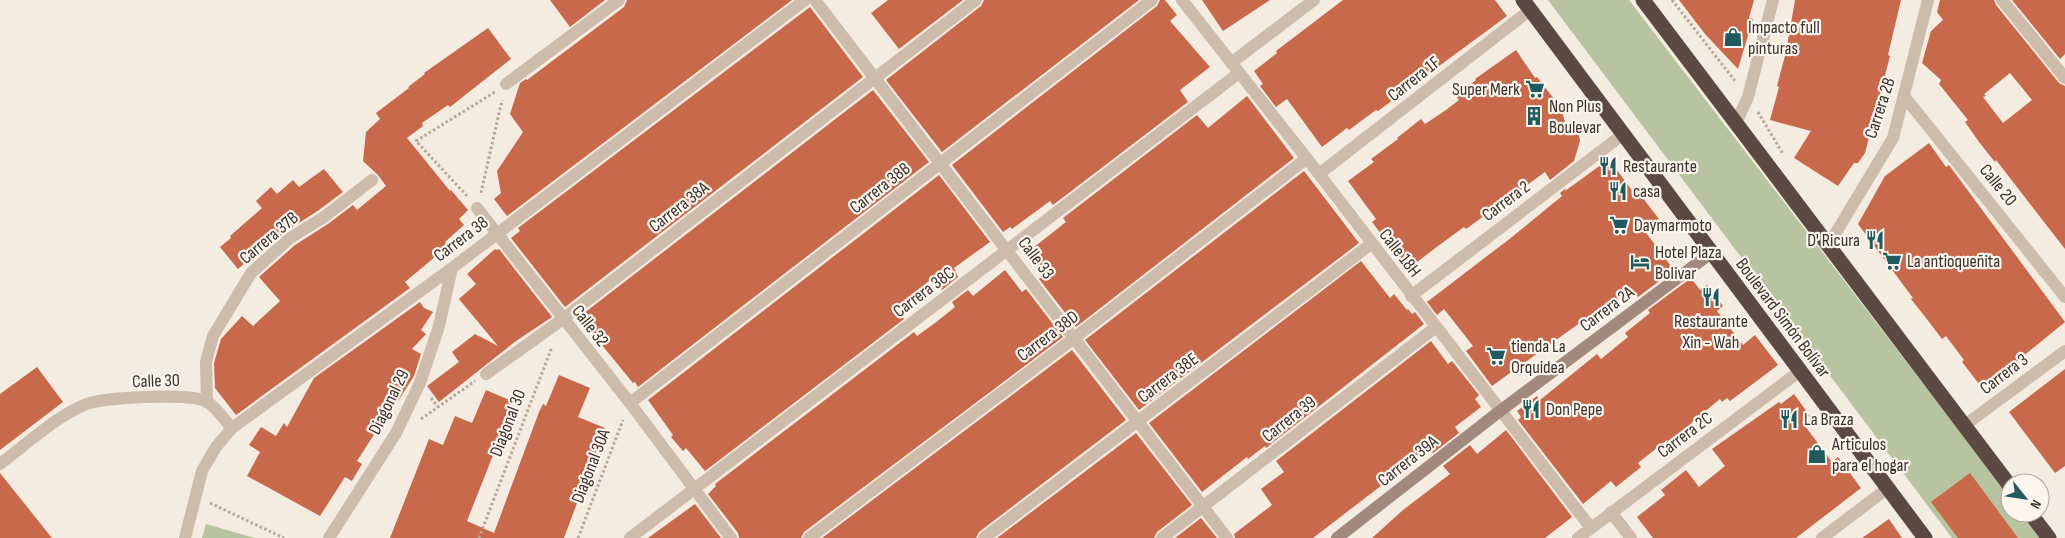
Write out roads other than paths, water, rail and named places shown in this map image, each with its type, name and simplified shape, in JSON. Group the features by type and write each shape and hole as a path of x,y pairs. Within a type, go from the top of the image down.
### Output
{"highway":[{"path":"1643,0 2000,473"},
{"name":"Boulevard Simón Bolívar","path":"1527,4 1622,135 1925,538"},
{"path":"2038,523 2049,538"}],"street":[{"path":"506,84 620,0"},
{"name":"Carrera 38","path":"185,538 202,471 216,447 232,428 452,268 805,0"},
{"name":"Calle 33","path":"815,0 1227,538"},
{"name":"Carrera 38A","path":"486,374 563,319 976,0"},
{"name":"Carrera 38B","path":"630,403 1152,0"},
{"name":"Calle 18H","path":"1182,0 1319,174 1591,528"},
{"name":"Carrera 38C","path":"630,538 1008,250 1235,68 1314,0"},
{"path":"1736,123 1748,97 1772,0"},
{"name":"Carrera 2B","path":"1829,244 1893,138 1928,0"},
{"path":"2002,0 2065,78"},
{"name":"Carrera 1F","path":"1319,174 1527,4"},
{"name":"Calle 20","path":"1904,96 2065,296"},
{"name":"Carrera 2","path":"1411,296 1622,135"},
{"name":"Carrera 38D","path":"809,538 1306,159"},
{"name":"Carrera 37B","path":"207,401 206,362 213,336 251,273 290,238 324,217 372,180"},
{"name":"Calle 32","path":"477,208 630,403 731,538"},
{"name":"Carrera 38E","path":"984,538 1371,244"},
{"name":"Carrera 2A","path":"1500,411 1711,253"},
{"name":"Diagonal 29","path":"329,538 396,433 420,383 439,326 452,268"},
{"name":"Carrera 39","path":"1162,538 1436,327"},
{"name":"Carrera 3","path":"1965,425 2065,351"},
{"name":"Carrera 2C","path":"1578,538 1800,371"},
{"name":"Calle 30","path":"0,464 71,411 87,403 154,397 196,397 207,401"},
{"path":"207,401 232,428"},
{"name":"Carrera 39A","path":"1337,538 1500,411"},
{"path":"1822,538 1888,488"},
{"path":"1611,512 1631,538"}],"place":[{"name":"Impacto full pinturas","path":"1733,37"},
{"name":"Super Merk","path":"1535,89"},
{"name":"Non Plus Boulevar","path":"1534,116"},
{"name":"Restaurante","path":"1608,166"},
{"name":"casa","path":"1618,191"},
{"name":"Daymarmoto","path":"1619,225"},
{"name":"D' Ricura","path":"1875,240"},
{"name":"La antioqueñita","path":"1892,261"},
{"name":"Hotel Plaza Bolivar","path":"1640,262"},
{"name":"Restaurante Xin - Wah","path":"1711,297"},
{"name":"tienda La Orquidea","path":"1496,356"},
{"name":"Don Pepe","path":"1531,409"},
{"name":"La Braza","path":"1789,419"},
{"name":"Articulos para el hogar","path":"1817,454"}]}
